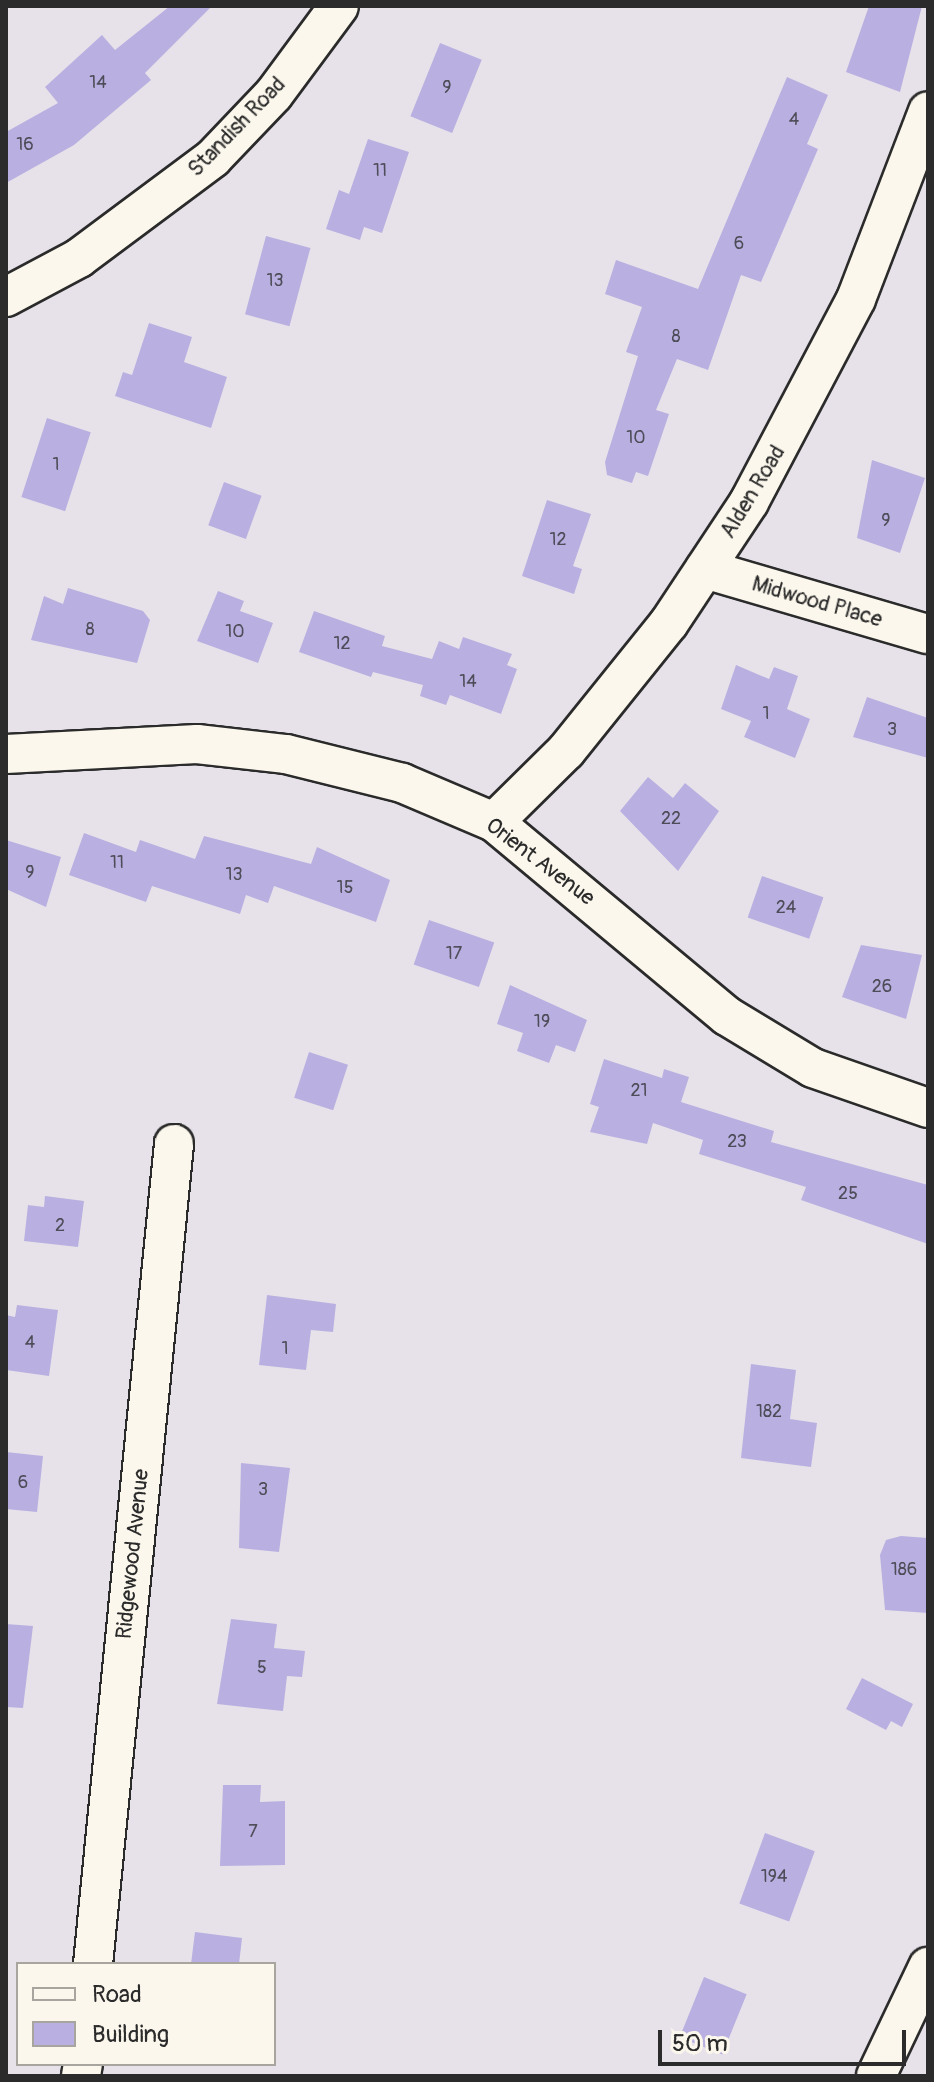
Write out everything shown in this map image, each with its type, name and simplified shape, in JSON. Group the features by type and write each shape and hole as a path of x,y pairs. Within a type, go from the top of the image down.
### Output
{"street":[{"name":"Standish Road","path":"6,297 79,258 213,158 274,94 339,6"},
{"name":"Alden Road","path":"494,822 566,751 705,569 799,415 850,312 928,111"},
{"name":"Midwood Place","path":"705,569 928,634"},
{"name":"Orient Avenue","path":"6,754 197,744 286,754 402,783 494,822 727,1016 813,1068 928,1108"},
{"name":"Ridgewood Avenue","path":"93,1962 174,1144"},
{"path":"876,2076 928,1967"}],"building":[{"path":"170,6 212,6 145,73 151,80 74,145 6,183 6,132 58,103 45,87 102,35 115,50"},
{"path":"869,6 922,6 900,92 846,72"},
{"path":"440,43 482,60 452,133 410,116"},
{"path":"787,77 828,95 807,144 818,149 761,282 741,275 708,370 677,359 656,410 669,414 648,476 636,472 632,483 607,475 605,462 638,356 626,352 642,307 605,294 616,260 698,289"},
{"path":"368,139 409,152 382,233 364,227 360,240 326,229 339,190 349,194"},
{"path":"266,236 310,248 289,326 245,314"},
{"path":"149,323 192,337 184,362 227,377 211,428 115,396 123,372 132,375"},
{"path":"47,418 91,432 65,511 21,497"},
{"path":"872,460 925,478 900,553 857,538"},
{"path":"224,482 262,496 246,539 208,525"},
{"path":"547,500 591,514 573,566 582,569 574,594 522,576"},
{"path":"68,588 143,611 150,620 137,663 31,640 44,596 63,604"},
{"path":"218,591 244,601 240,611 273,623 258,663 197,641"},
{"path":"314,611 385,636 382,646 432,659 439,641 459,649 463,637 512,654 507,665 517,669 501,714 450,695 446,705 420,696 423,685 373,672 371,677 299,652"},
{"path":"736,665 769,679 774,667 798,676 787,709 810,719 795,758 744,737 751,721 721,709"},
{"path":"867,697 928,718 928,758 853,737"},
{"path":"648,777 673,798 685,783 719,811 678,871 620,811"},
{"path":"84,833 136,852 140,840 195,859 204,836 311,864 317,847 390,880 376,922 274,886 268,903 246,895 240,914 152,886 146,902 69,875"},
{"path":"6,840 61,857 46,907 6,889"},
{"path":"762,876 823,897 809,939 748,918"},
{"path":"429,920 494,942 479,987 414,964"},
{"path":"861,945 922,955 906,1019 842,997"},
{"path":"510,985 587,1020 575,1052 556,1045 549,1063 517,1051 523,1033 497,1024"},
{"path":"309,1052 348,1065 333,1110 294,1098"},
{"path":"604,1059 662,1078 664,1069 689,1077 681,1102 774,1131 771,1142 928,1185 928,1244 801,1200 806,1187 699,1154 703,1140 653,1123 647,1144 590,1132 599,1107 590,1104"},
{"path":"45,1196 84,1201 78,1247 24,1241 28,1205 44,1207"},
{"path":"267,1295 336,1304 333,1332 311,1330 306,1370 259,1365"},
{"path":"17,1305 58,1310 49,1376 6,1370 6,1315 15,1317"},
{"path":"751,1364 796,1370 790,1419 817,1423 811,1467 741,1458"},
{"path":"6,1452 43,1456 37,1512 6,1509"},
{"path":"241,1463 290,1468 279,1552 239,1548"},
{"path":"901,1536 928,1538 928,1613 885,1610 880,1555 886,1540"},
{"path":"231,1619 277,1624 274,1648 305,1651 302,1677 287,1676 283,1711 217,1704"},
{"path":"6,1624 33,1626 23,1708 6,1707"},
{"path":"862,1678 913,1704 902,1727 891,1721 886,1730 846,1709"},
{"path":"223,1785 261,1785 260,1802 285,1801 285,1865 220,1866"},
{"path":"765,1833 815,1851 789,1922 739,1903"},
{"path":"195,1932 242,1938 239,1962 191,1962"},
{"path":"704,1977 747,1994 722,2054 680,2037"}]}
